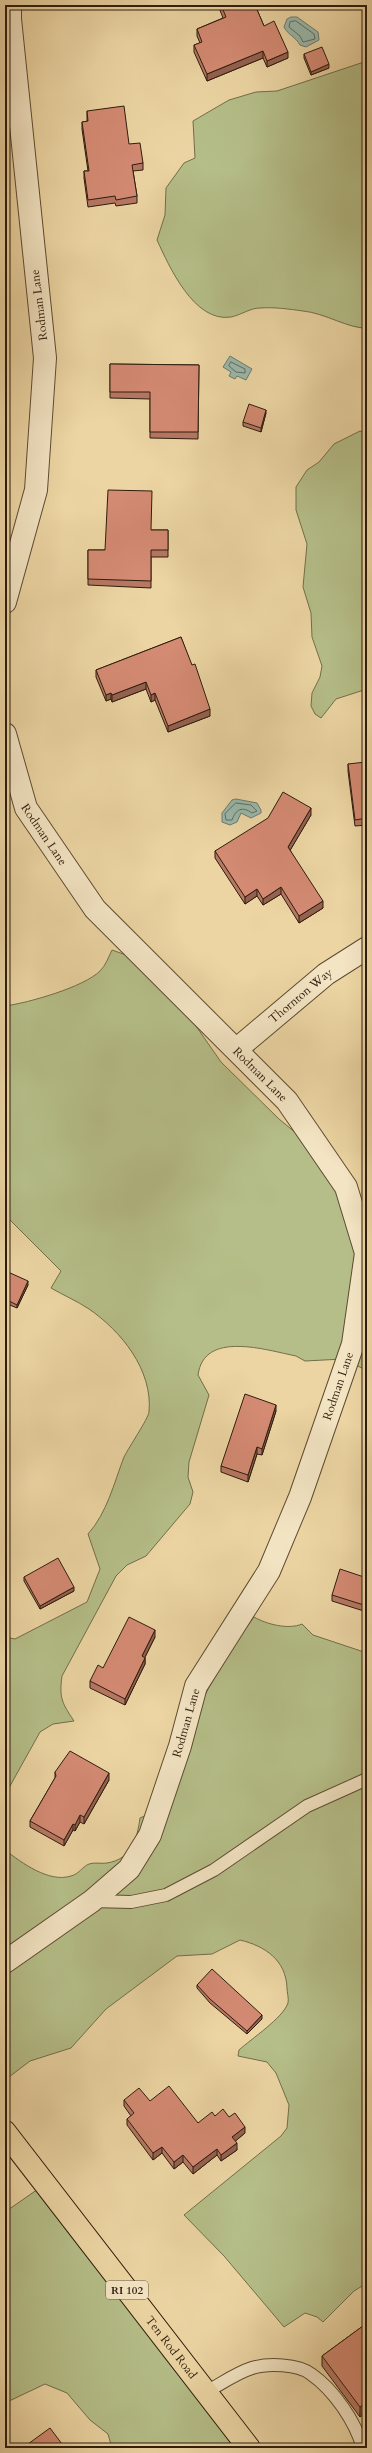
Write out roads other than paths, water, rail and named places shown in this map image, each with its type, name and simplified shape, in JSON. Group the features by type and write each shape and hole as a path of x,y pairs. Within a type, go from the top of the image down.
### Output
{"main road":[{"name":"Ten Rod Road","path":"5,2132 249,2448"}],"street":[{"name":"Rodman Lane","path":"5,602 36,490 45,358 27,204 10,5"},
{"name":"Rodman Lane","path":"5,734 26,808 95,909 237,1049 287,1101 346,1188 366,1253 353,1344 300,1496 269,1571 196,1686 180,1746 150,1835 129,1869 92,1901 5,1962"},
{"name":"Thornton Way","path":"237,1049 326,974 367,948"}],"lane":[{"path":"92,1901 131,1902 166,1896 214,1870 307,1806 367,1779"},
{"path":"206,2392 252,2368 283,2364 311,2373 335,2397 358,2433 363,2448"}],"water":[{"path":"297,17 318,32 319,40 306,47 300,45 284,27 287,19"},
{"path":"230,356 252,369 246,380 237,376 235,379 229,376 231,372 223,367"},
{"path":"236,799 257,803 261,813 251,818 241,813 237,822 230,825 222,822 222,813 232,800"}]}
